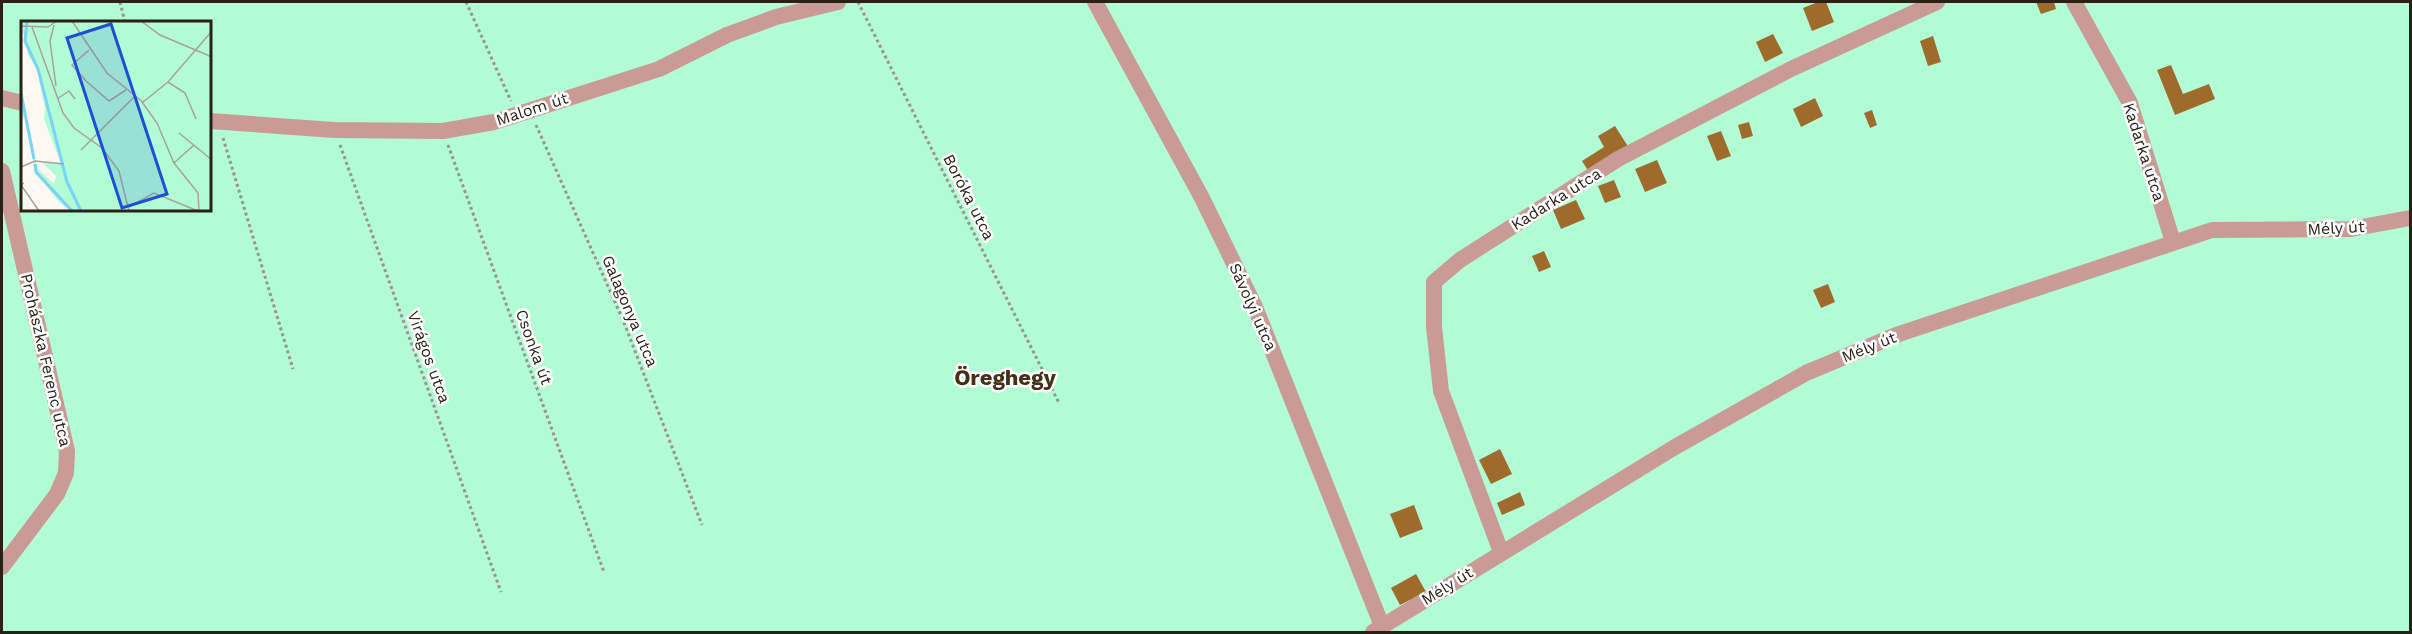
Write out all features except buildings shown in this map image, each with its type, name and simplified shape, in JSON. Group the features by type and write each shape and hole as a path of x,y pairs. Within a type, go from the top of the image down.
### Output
{"street":[{"name":"Malom út","path":"214,122 334,130 443,130 494,122 659,69 727,35 776,17 838,2"},
{"name":"Sávolyi utca","path":"1095,2 1202,198 1255,307 1378,629"},
{"name":"Kadarka utca","path":"1502,552 1441,391 1434,327 1434,282 1460,260 1618,159 1791,69 1937,2"},
{"name":"Kadarka utca","path":"2074,2 2130,103 2173,242"},
{"path":"2,98 21,103"},
{"name":"Prohászka Ferenc utca","path":"2,171 67,451 66,473 57,494 2,567"},
{"name":"Mély út","path":"1378,629 1675,447 1806,373 1899,334 2212,230 2351,229 2410,218"}],"path":[{"path":"120,2 125,21"},
{"name":"Galagonya utca","path":"466,2 623,320 702,525"},
{"name":"Boróka utca","path":"858,2 1059,403"},
{"path":"214,122 293,369"},
{"name":"Virágos utca","path":"334,130 501,592"},
{"name":"Csonka út","path":"443,130 604,572"}],"green space":[{"path":"2,2 2410,2 2410,632 2,632"}],"district":[{"name":"Öreghegy","path":"1005,377"}]}
